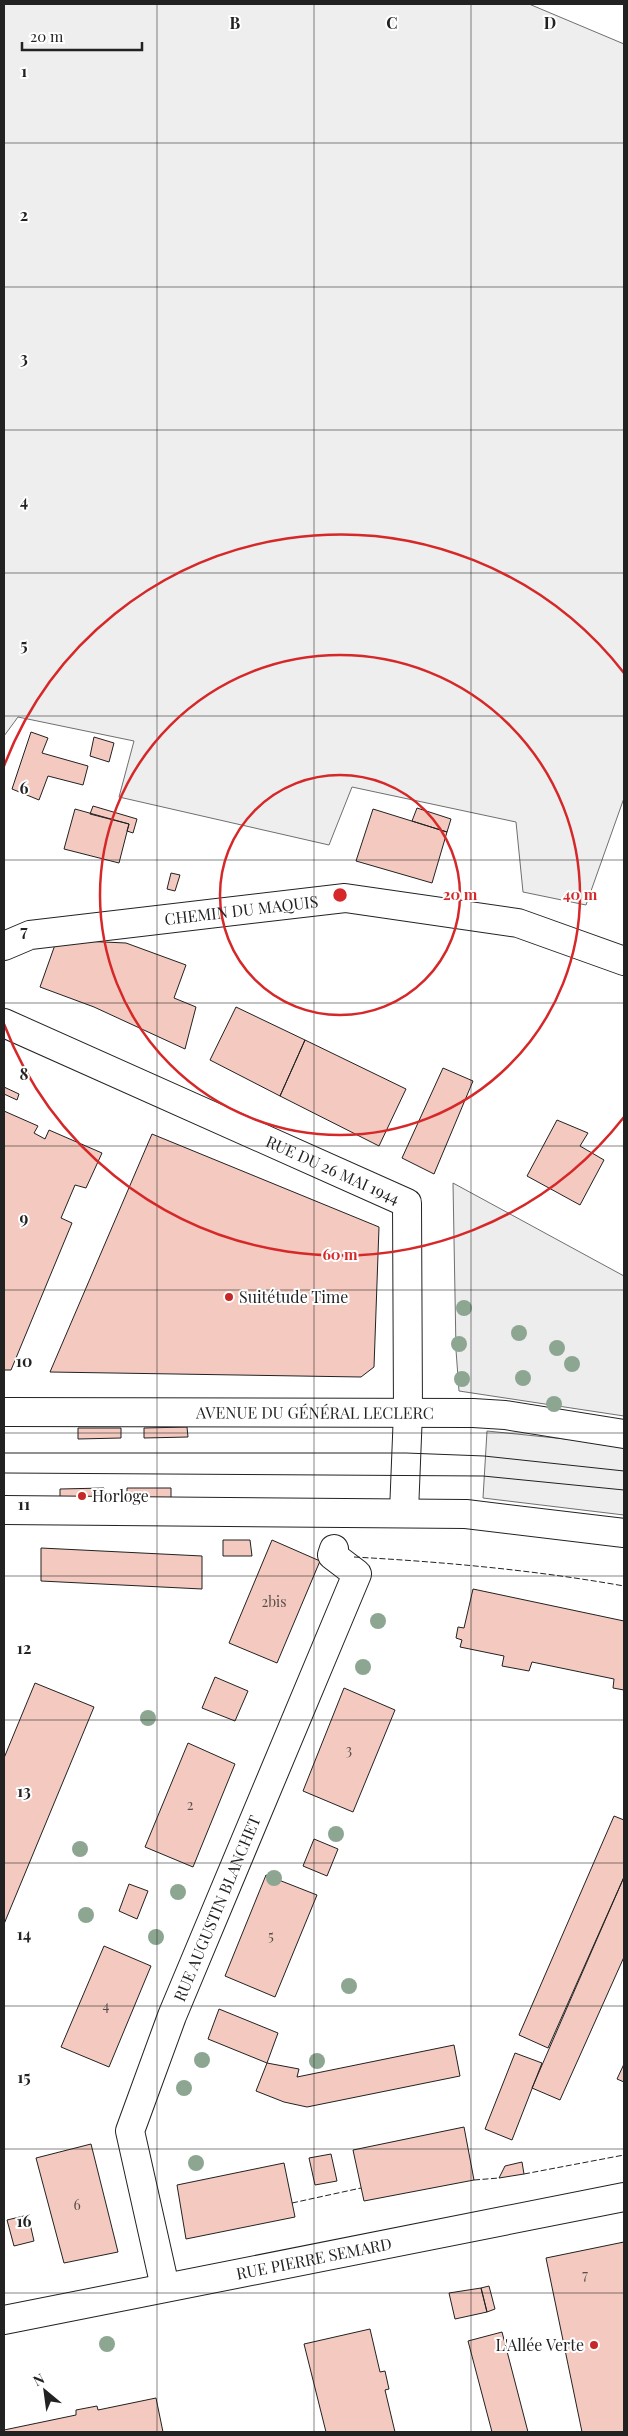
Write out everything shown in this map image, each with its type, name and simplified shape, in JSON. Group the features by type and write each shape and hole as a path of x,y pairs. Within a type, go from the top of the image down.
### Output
{"street":[{"name":"CHEMIN DU MAQUIS","path":"4,946 30,935 346,898 518,923 624,961"},
{"name":"RUE DU 26 MAI 1944","path":"4,1023 407,1203 408,1412 404,1512"},
{"name":"AVENUE DU GÉNÉRAL LECLERC","path":"4,1412 408,1412 505,1415 624,1434"},
{"path":"4,1510 466,1514 624,1533"},
{"name":"RUE AUGUSTIN BLANCHET","path":"165,2287 130,2131 172,2016 357,1574 332,1555 334,1549"},
{"name":"RUE PIERRE SEMARD","path":"4,2320 624,2197"}],"shaded area":[{"path":"4,4 529,4 624,44 624,798 586,905 523,892 516,822 352,787 329,845 119,797 134,741 18,717 4,736"},
{"path":"453,1183 624,1276 624,1416 459,1391 456,1350"},
{"path":"487,1431 624,1445 624,1515 483,1498"}],"building":[{"path":"31,732 48,738 42,753 88,766 83,785 48,776 39,800 12,789"},
{"path":"94,737 114,743 109,762 90,756"},
{"path":"93,806 137,819 133,833 127,831 129,824 90,814"},
{"path":"417,808 451,819 447,832 412,821"},
{"path":"75,809 129,824 119,863 64,849"},
{"path":"373,809 447,832 432,883 356,861"},
{"path":"171,873 180,875 175,891 167,889"},
{"path":"59,940 126,943 186,965 174,998 196,1007 185,1049 94,1007 40,987 56,942"},
{"path":"236,1007 305,1040 280,1096 210,1060"},
{"path":"305,1040 406,1089 379,1146 280,1096"},
{"path":"443,1068 473,1081 434,1174 402,1158"},
{"path":"4,1087 19,1094 17,1100 4,1094"},
{"path":"4,1111 38,1126 34,1133 45,1139 49,1130 102,1153 86,1188 75,1185 61,1218 72,1223 11,1370 4,1370"},
{"path":"557,1120 588,1133 580,1146 604,1160 580,1205 527,1176"},
{"name":"Suitétude Time","path":"152,1134 379,1227 374,1367 361,1377 50,1372"},
{"name":"Horloge","path":"187,1427 188,1437 144,1438 144,1428"},
{"name":"Horloge","path":"78,1428 121,1428 121,1438 78,1439"},
{"name":"Horloge","path":"104,1488 104,1498 60,1500 60,1489"},
{"name":"Horloge","path":"127,1488 171,1488 171,1498 127,1498"},
{"path":"223,1540 250,1540 252,1556 223,1556"},
{"path":"272,1540 320,1561 277,1663 229,1643"},
{"path":"41,1548 202,1556 202,1589 41,1581"},
{"path":"473,1589 624,1621 624,1690 613,1688 614,1679 532,1662 529,1671 502,1666 504,1656 460,1647 462,1640 456,1638 458,1627 464,1628"},
{"path":"215,1677 248,1691 235,1721 202,1708"},
{"path":"35,1683 94,1707 4,1924 4,1758"},
{"path":"344,1688 395,1710 353,1812 303,1791"},
{"path":"188,1743 235,1764 193,1867 145,1847"},
{"path":"614,1816 624,1820 624,1877 548,2048 519,2035"},
{"path":"314,1839 338,1849 327,1876 303,1866"},
{"path":"266,1875 317,1895 275,1997 225,1976"},
{"path":"624,1877 624,1957 560,2100 532,2088"},
{"path":"129,1884 148,1891 137,1919 119,1911"},
{"path":"104,1946 151,1966 109,2067 61,2047"},
{"path":"219,2009 278,2033 267,2063 208,2039"},
{"path":"454,2045 460,2076 307,2107 284,2102 256,2091 267,2063 299,2069 297,2077"},
{"path":"515,2053 542,2063 512,2140 485,2129"},
{"path":"624,2064 624,2082 617,2079"},
{"path":"464,2127 474,2180 364,2201 353,2150"},
{"path":"91,2144 118,2252 64,2263 36,2158"},
{"path":"331,2154 337,2181 315,2185 309,2158"},
{"path":"522,2162 524,2174 499,2178 505,2166"},
{"path":"284,2163 295,2217 186,2239 177,2185"},
{"path":"28,2215 34,2241 14,2246 7,2220"},
{"name":"L'Allée Verte","path":"624,2242 624,2432 582,2432 546,2258"},
{"path":"489,2286 495,2309 487,2312 481,2288"},
{"path":"481,2288 487,2312 455,2319 449,2293"},
{"path":"370,2329 380,2372 385,2371 389,2389 385,2390 395,2432 326,2432 304,2344"},
{"path":"502,2332 528,2432 492,2432 468,2341"},
{"path":"156,2398 163,2432 4,2432 4,2430 76,2415 76,2410 97,2406 98,2410"}],"tram line":[{"path":"4,1453 406,1453 484,1456 624,1471"},
{"path":"4,1473 483,1476 624,1490"}],"fence":[{"path":"354,1557 489,1567 624,1586"},
{"path":"524,2174 624,2155"},
{"path":"474,2180 499,2178"},
{"path":"292,2203 361,2188"}],"place":[{"name":"Suitétude Time","path":"229,1297"},
{"name":"Horloge","path":"82,1496"},
{"name":"L'Allée Verte","path":"594,2345"}]}
